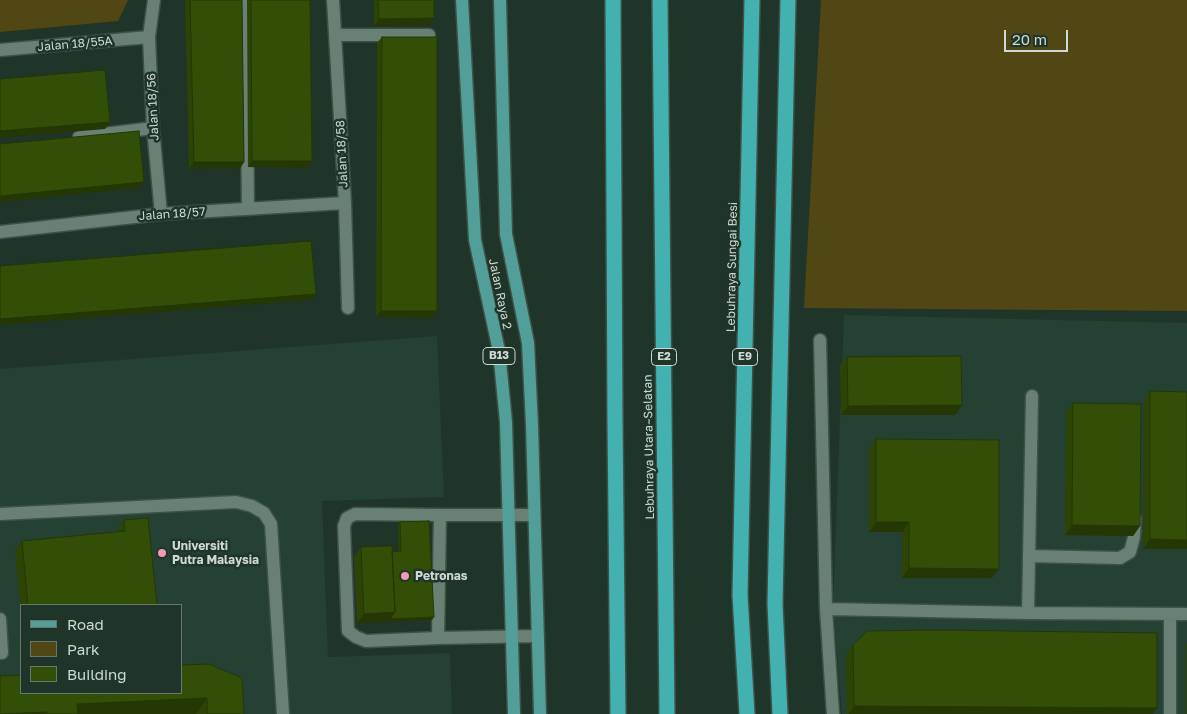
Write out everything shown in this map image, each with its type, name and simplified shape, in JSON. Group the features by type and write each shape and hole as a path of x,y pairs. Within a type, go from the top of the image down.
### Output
{"highway":[{"path":"613,0 618,714"},
{"name":"Lebuhraya Utara–Selatan","path":"660,0 667,714"},
{"name":"Lebuhraya Sungai Besi","path":"747,714 740,595 752,0"},
{"path":"780,714 775,604 788,0"}],"main road":[{"name":"Jalan Raya 2","path":"462,0 474,240 499,351 506,422 514,714"},
{"name":"Jalan Raya 2","path":"500,0 506,234 528,343 540,714"}],"street":[{"name":"Jalan 18/56","path":"154,0 150,37 153,128 162,214"},
{"path":"246,0 248,209"},
{"name":"Jalan 18/58","path":"333,0 345,203 348,308"},
{"path":"336,35 429,35"},
{"name":"Jalan 18/55A","path":"0,50 150,37"},
{"path":"67,138 153,128"},
{"name":"Jalan 18/57","path":"0,232 162,214 345,203"},
{"path":"820,340 826,609 833,714"},
{"path":"1028,614 1032,396"},
{"path":"0,514 236,502 252,506 264,513 271,524 283,714"},
{"path":"1029,556 1120,558 1130,552 1134,537 1136,507"},
{"path":"534,514 354,514 347,518 344,526 348,631 356,637 366,641 538,636"},
{"path":"438,638 440,515"},
{"path":"826,609 1028,614 1187,614"},
{"path":"1170,614 1170,714"},
{"path":"0,619 2,653"}],"shaded area":[{"path":"844,315 1187,323 1187,714 842,714 833,603"},
{"name":"Universiti Putra Malaysia","path":"437,336 444,497 322,501 328,657 450,653 452,714 0,714 0,369"}],"green space":[{"path":"0,0 128,0 118,21 0,32"},
{"path":"821,0 1187,0 1187,311 804,308"}],"building":[{"path":"190,0 242,0 244,162 194,162"},
{"path":"251,0 310,0 312,161 252,161"},
{"path":"378,0 434,0 434,18 379,19"},
{"path":"382,37 437,37 437,311 381,311"},
{"path":"105,70 110,122 0,131 0,79"},
{"path":"139,131 144,182 0,196 0,144"},
{"path":"311,241 316,294 0,319 0,266"},
{"path":"961,356 962,405 848,406 847,357"},
{"path":"1150,391 1187,392 1187,540 1150,539"},
{"path":"1073,403 1141,404 1140,526 1072,525"},
{"path":"876,439 999,440 999,569 909,568 909,522 876,522"},
{"path":"148,518 157,604 28,604 22,541 125,531 124,520"},
{"path":"429,521 434,617 390,619 395,612 392,552 401,551 400,522"},
{"path":"392,546 395,612 364,614 361,547"},
{"path":"867,631 1157,633 1157,708 854,706 853,645"},
{"path":"209,664 242,678 244,714 207,714 207,698 77,704 78,714 47,714 47,712 0,714 0,676 20,675 20,694 182,694 182,665"}],"place":[{"name":"Universiti Putra Malaysia","path":"162,553"},
{"name":"Petronas","path":"405,576"}]}
